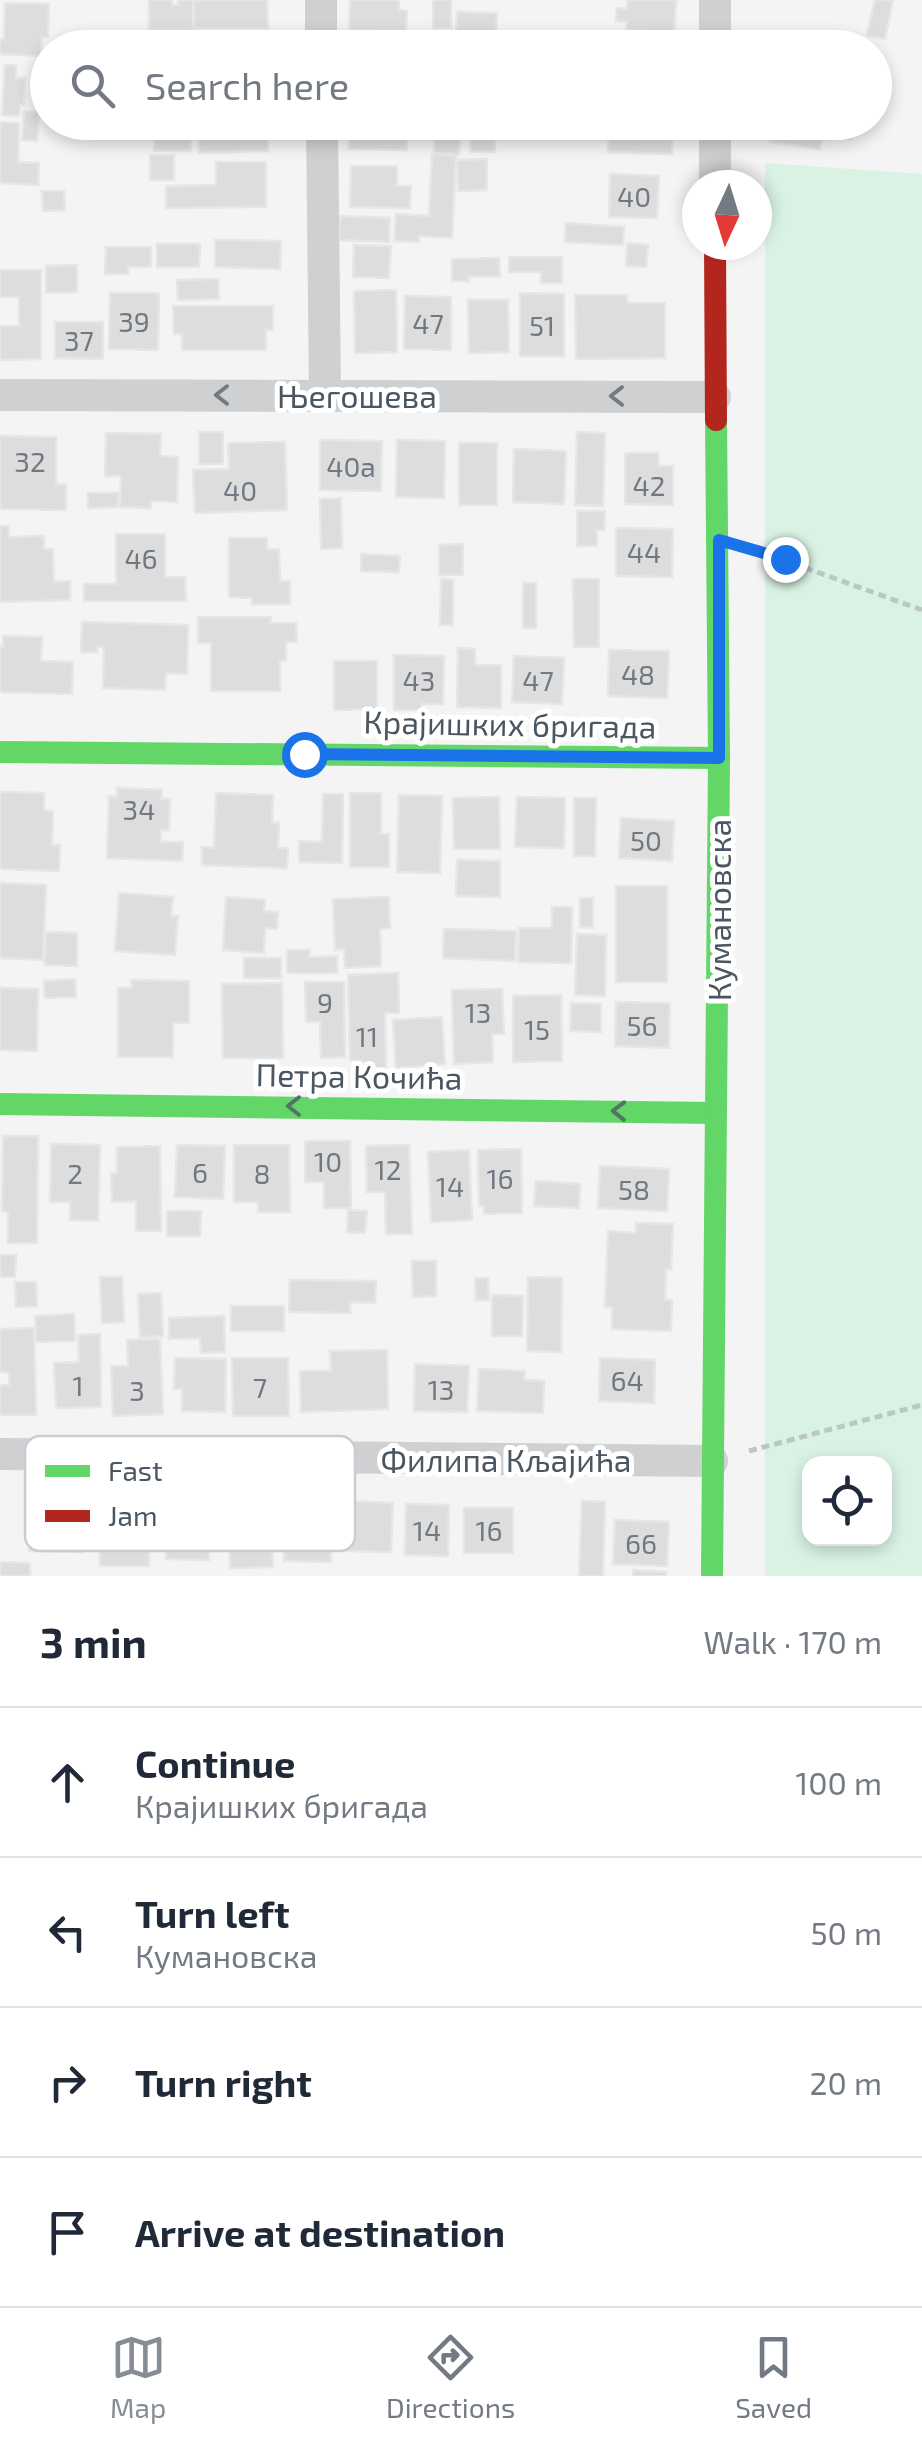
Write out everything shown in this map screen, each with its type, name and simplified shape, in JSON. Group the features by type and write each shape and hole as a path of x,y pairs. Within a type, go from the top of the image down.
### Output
{"street":[{"path":"321,0 321,30"},
{"path":"715,0 715,30"},
{"path":"322,140 325,395"},
{"path":"715,140 715,170"},
{"name":"Кумановска","path":"712,1576 719,758 715,260"},
{"name":"Његошева","path":"0,395 715,397"},
{"name":"Крајишких бригада","path":"0,752 719,758"},
{"name":"Петра Кочића","path":"0,1104 716,1112"},
{"name":"Филипа Кљајића","path":"0,1454 25,1454"},
{"name":"Филипа Кљајића","path":"355,1457 712,1461"}],"path":[{"path":"719,540 785,559 922,610"},
{"path":"712,1461 922,1405"}],"green space":[{"path":"765,163 922,174 922,1576 765,1576 765,260 772,260 772,170 765,170"}],"building":[{"path":"149,0 172,0 172,5 178,5 178,0 193,0 193,29 149,29"},
{"path":"194,0 267,0 268,28 194,28"},
{"path":"350,0 399,0 399,10 407,11 406,30 349,30"},
{"path":"433,0 451,0 451,28 433,28"},
{"path":"627,0 676,0 674,30 626,30 627,22 616,21 617,8 627,9"},
{"path":"875,0 893,0 887,30 868,30"},
{"path":"5,3 49,4 48,30 30,30 30,55 0,54 0,39 4,40"},
{"path":"457,12 497,13 496,30 456,30"},
{"path":"5,65 16,65 16,78 25,78 24,105 20,105 19,116 2,115"},
{"path":"24,111 30,111 30,140 37,141 22,140"},
{"path":"0,122 19,123 18,162 39,163 38,185 0,183"},
{"path":"154,140 191,140 191,151 154,151"},
{"path":"199,140 268,140 268,151 199,153"},
{"path":"349,140 407,140 407,150 349,149"},
{"path":"435,140 460,140 459,154 434,153"},
{"path":"470,140 494,140 495,152 471,152"},
{"path":"609,140 672,140 672,154 608,152"},
{"path":"770,140 821,140 820,149"},
{"path":"150,155 174,155 174,180 150,180"},
{"path":"432,155 456,156 452,238 419,236 419,242 394,241 396,214 429,216"},
{"path":"487,159 487,190 458,191 457,160"},
{"path":"216,162 266,162 266,207 166,208 166,186 216,185"},
{"path":"351,166 397,166 397,186 411,186 410,208 350,207"},
{"path":"610,174 659,176 657,218 609,217"},
{"path":"42,191 64,191 65,210 43,211"},
{"path":"340,216 390,218 389,242 339,240"},
{"path":"566,223 624,227 623,245 565,242"},
{"path":"215,240 281,241 280,269 215,267"},
{"path":"627,243 648,245 646,267 626,266"},
{"path":"157,244 200,244 199,267 157,267"},
{"path":"354,245 391,246 389,278 353,277"},
{"path":"106,247 151,247 151,267 128,267 128,274 105,274"},
{"path":"509,257 562,257 562,283 541,283 541,272 509,272"},
{"path":"499,258 500,276 452,281 452,259"},
{"path":"77,265 77,292 46,293 46,266"},
{"path":"0,270 41,270 41,359 0,360 0,326 19,326 19,297 0,297"},
{"path":"218,279 219,299 178,300 177,280"},
{"path":"396,290 397,352 355,353 354,291"},
{"path":"110,293 159,293 158,350 109,349"},
{"path":"520,293 564,294 564,356 520,356"},
{"path":"575,295 627,295 627,303 665,303 665,358 576,359"},
{"path":"405,296 451,297 451,350 404,349"},
{"path":"468,300 508,300 509,352 469,353"},
{"path":"173,306 273,306 273,330 266,330 266,350 182,350 182,334 174,334"},
{"path":"55,322 103,322 103,359 55,358"},
{"path":"199,432 223,432 223,464 199,464"},
{"path":"577,432 605,433 603,506 575,505"},
{"path":"106,433 161,434 160,456 178,457 177,502 151,501 151,508 120,507 121,476 105,476"},
{"path":"0,436 56,437 56,484 66,485 66,510 0,509"},
{"path":"320,440 382,441 381,491 320,490"},
{"path":"397,440 445,441 444,498 396,497"},
{"path":"285,442 287,510 195,513 193,470 229,469 228,443"},
{"path":"459,443 497,443 497,505 459,505"},
{"path":"514,449 566,451 564,504 513,502"},
{"path":"625,453 658,453 659,466 673,466 673,505 625,504"},
{"path":"88,493 118,493 118,507 88,508"},
{"path":"341,498 342,548 321,549 320,499"},
{"path":"577,511 605,511 604,530 597,530 597,546 577,546"},
{"path":"0,526 9,526 9,537 44,536 44,549 53,549 54,582 70,581 70,600 0,602"},
{"path":"616,528 673,529 672,577 616,576"},
{"path":"116,534 165,534 165,577 185,577 186,601 84,601 84,584 116,584"},
{"path":"229,538 267,538 267,549 279,549 280,581 290,581 290,604 252,604 252,598 229,597"},
{"path":"463,544 463,575 439,575 439,545"},
{"path":"361,554 400,556 399,572 361,571"},
{"path":"441,579 453,580 453,625 440,625"},
{"path":"573,579 599,579 599,647 574,647"},
{"path":"523,583 536,583 536,628 523,628"},
{"path":"198,617 271,617 270,623 296,623 297,642 286,642 286,661 280,661 280,691 211,691 211,643 198,643"},
{"path":"82,622 188,625 187,674 166,673 165,690 103,688 104,647 97,647 97,652 81,652"},
{"path":"3,636 42,637 41,661 73,662 72,694 0,692"},
{"path":"458,648 475,649 475,665 501,665 501,708 457,707"},
{"path":"609,650 669,651 667,698 608,696"},
{"path":"394,655 444,656 443,704 421,704 421,710 394,710"},
{"path":"514,656 564,658 562,704 512,702"},
{"path":"334,661 377,661 377,709 334,710"},
{"path":"117,788 162,790 161,799 170,799 169,830 161,830 161,842 183,842 182,861 107,858 109,796 117,797"},
{"path":"0,792 44,793 44,810 53,811 52,845 60,845 59,871 0,869"},
{"path":"216,793 273,795 272,823 279,823 278,848 288,848 287,868 202,865 202,847 214,848"},
{"path":"350,793 381,793 381,834 389,834 389,867 350,867"},
{"path":"323,794 343,794 342,863 299,862 299,841 322,842"},
{"path":"399,795 442,796 440,873 397,872"},
{"path":"499,797 500,849 454,849 453,798"},
{"path":"517,797 565,798 564,848 515,847"},
{"path":"574,798 596,798 595,856 574,856"},
{"path":"621,818 674,821 672,861 619,858"},
{"path":"457,860 500,861 500,897 456,896"},
{"path":"0,883 46,885 43,960 0,958"},
{"path":"616,886 667,886 667,982 616,982"},
{"path":"119,893 173,897 171,916 178,916 175,955 115,951"},
{"path":"226,897 265,900 264,911 278,912 277,929 265,928 264,953 223,950"},
{"path":"389,897 390,928 380,929 381,966 345,968 344,949 335,950 333,899"},
{"path":"580,898 593,898 593,928 580,927"},
{"path":"552,907 572,907 571,963 518,962 519,928 552,928"},
{"path":"444,929 516,931 515,961 443,958"},
{"path":"46,932 77,933 77,966 45,965"},
{"path":"577,934 606,935 605,996 575,995"},
{"path":"287,950 310,950 309,957 337,956 337,973 287,973"},
{"path":"244,958 281,958 281,978 244,978"},
{"path":"398,973 399,1013 385,1013 386,1068 362,1069 362,1060 350,1060 348,975"},
{"path":"75,979 76,997 45,998 44,981"},
{"path":"131,980 189,981 189,1023 173,1023 173,1057 118,1057 118,988 132,988"},
{"path":"305,982 344,982 345,1057 321,1058 320,1022 306,1022"},
{"path":"282,983 283,1058 223,1058 222,984"},
{"path":"0,988 38,989 37,1051 0,1050"},
{"path":"502,989 504,1034 492,1034 493,1062 454,1064 452,990"},
{"path":"561,995 562,1061 513,1062 513,996"},
{"path":"616,1002 670,1003 669,1048 615,1046"},
{"path":"571,1003 601,1004 601,1032 570,1031"},
{"path":"442,1017 445,1064 396,1068 393,1020"},
{"path":"3,1136 38,1136 37,1243 8,1243 8,1212 2,1211"},
{"path":"305,1141 350,1141 351,1208 324,1208 324,1182 305,1182"},
{"path":"51,1144 100,1145 98,1221 70,1220 70,1202 50,1202"},
{"path":"177,1145 225,1146 223,1199 175,1197"},
{"path":"234,1145 289,1145 290,1212 258,1212 258,1202 234,1202"},
{"path":"409,1145 412,1234 386,1234 385,1192 367,1192 366,1146"},
{"path":"160,1146 161,1231 136,1231 136,1201 112,1202 111,1173 117,1173 117,1147"},
{"path":"521,1149 522,1213 484,1214 484,1206 479,1206 478,1150"},
{"path":"469,1150 472,1220 431,1222 428,1152"},
{"path":"600,1166 669,1169 667,1211 598,1208"},
{"path":"536,1181 580,1184 579,1208 534,1206"},
{"path":"348,1210 367,1211 365,1233 347,1232"},
{"path":"167,1211 201,1211 200,1236 167,1236"},
{"path":"636,1223 673,1224 665,1300 672,1300 671,1331 612,1329 612,1307 605,1307 608,1231 636,1233"},
{"path":"0,1255 16,1255 15,1277 0,1277"},
{"path":"412,1261 436,1261 436,1296 413,1297"},
{"path":"100,1277 122,1277 124,1322 102,1323"},
{"path":"528,1277 562,1278 561,1352 527,1351"},
{"path":"475,1278 488,1278 489,1300 476,1300"},
{"path":"290,1280 376,1281 375,1303 350,1302 350,1313 289,1312"},
{"path":"15,1282 36,1282 37,1306 16,1307"},
{"path":"161,1293 163,1336 140,1337 138,1294"},
{"path":"492,1295 523,1296 522,1336 492,1336"},
{"path":"231,1306 284,1306 284,1331 231,1331"},
{"path":"74,1314 75,1341 36,1342 35,1316"},
{"path":"224,1316 225,1352 201,1353 200,1338 169,1339 169,1318"},
{"path":"34,1328 36,1415 0,1415 0,1385 9,1385 9,1372 0,1372 0,1329"},
{"path":"100,1334 101,1407 56,1408 54,1363 79,1362 78,1335"},
{"path":"160,1339 163,1414 113,1416 111,1366 128,1366 127,1340"},
{"path":"387,1350 388,1409 301,1412 300,1371 331,1371 330,1351"},
{"path":"175,1358 226,1359 225,1412 182,1411 182,1389 174,1389"},
{"path":"232,1358 288,1358 289,1416 233,1416"},
{"path":"600,1358 655,1360 654,1403 599,1401"},
{"path":"415,1364 469,1366 467,1412 414,1411"},
{"path":"479,1369 525,1371 524,1380 544,1381 543,1413 477,1411"},
{"path":"355,1501 393,1503 391,1552 347,1551 355,1551"},
{"path":"582,1501 605,1502 603,1576 579,1576"},
{"path":"406,1504 449,1505 448,1556 405,1555"},
{"path":"464,1508 513,1508 513,1553 464,1553"},
{"path":"615,1520 669,1522 667,1566 613,1564"},
{"path":"100,1551 149,1551 149,1566 100,1566"},
{"path":"166,1551 209,1551 209,1560 166,1559"},
{"path":"229,1551 273,1551 273,1567 230,1568"},
{"path":"284,1551 331,1551 331,1562 284,1561"},
{"path":"0,1562 30,1563 30,1576 0,1576"},
{"path":"633,1570 666,1572 666,1576 633,1576"}],"traffic: fast":[{"path":"712,1576 719,758 716,420"},
{"path":"0,752 719,758"},
{"path":"0,1104 716,1113"}],"traffic: jam":[{"path":"715,260 716,420"}],"route":[{"path":"304,754 719,758 719,540 785,559"}]}
